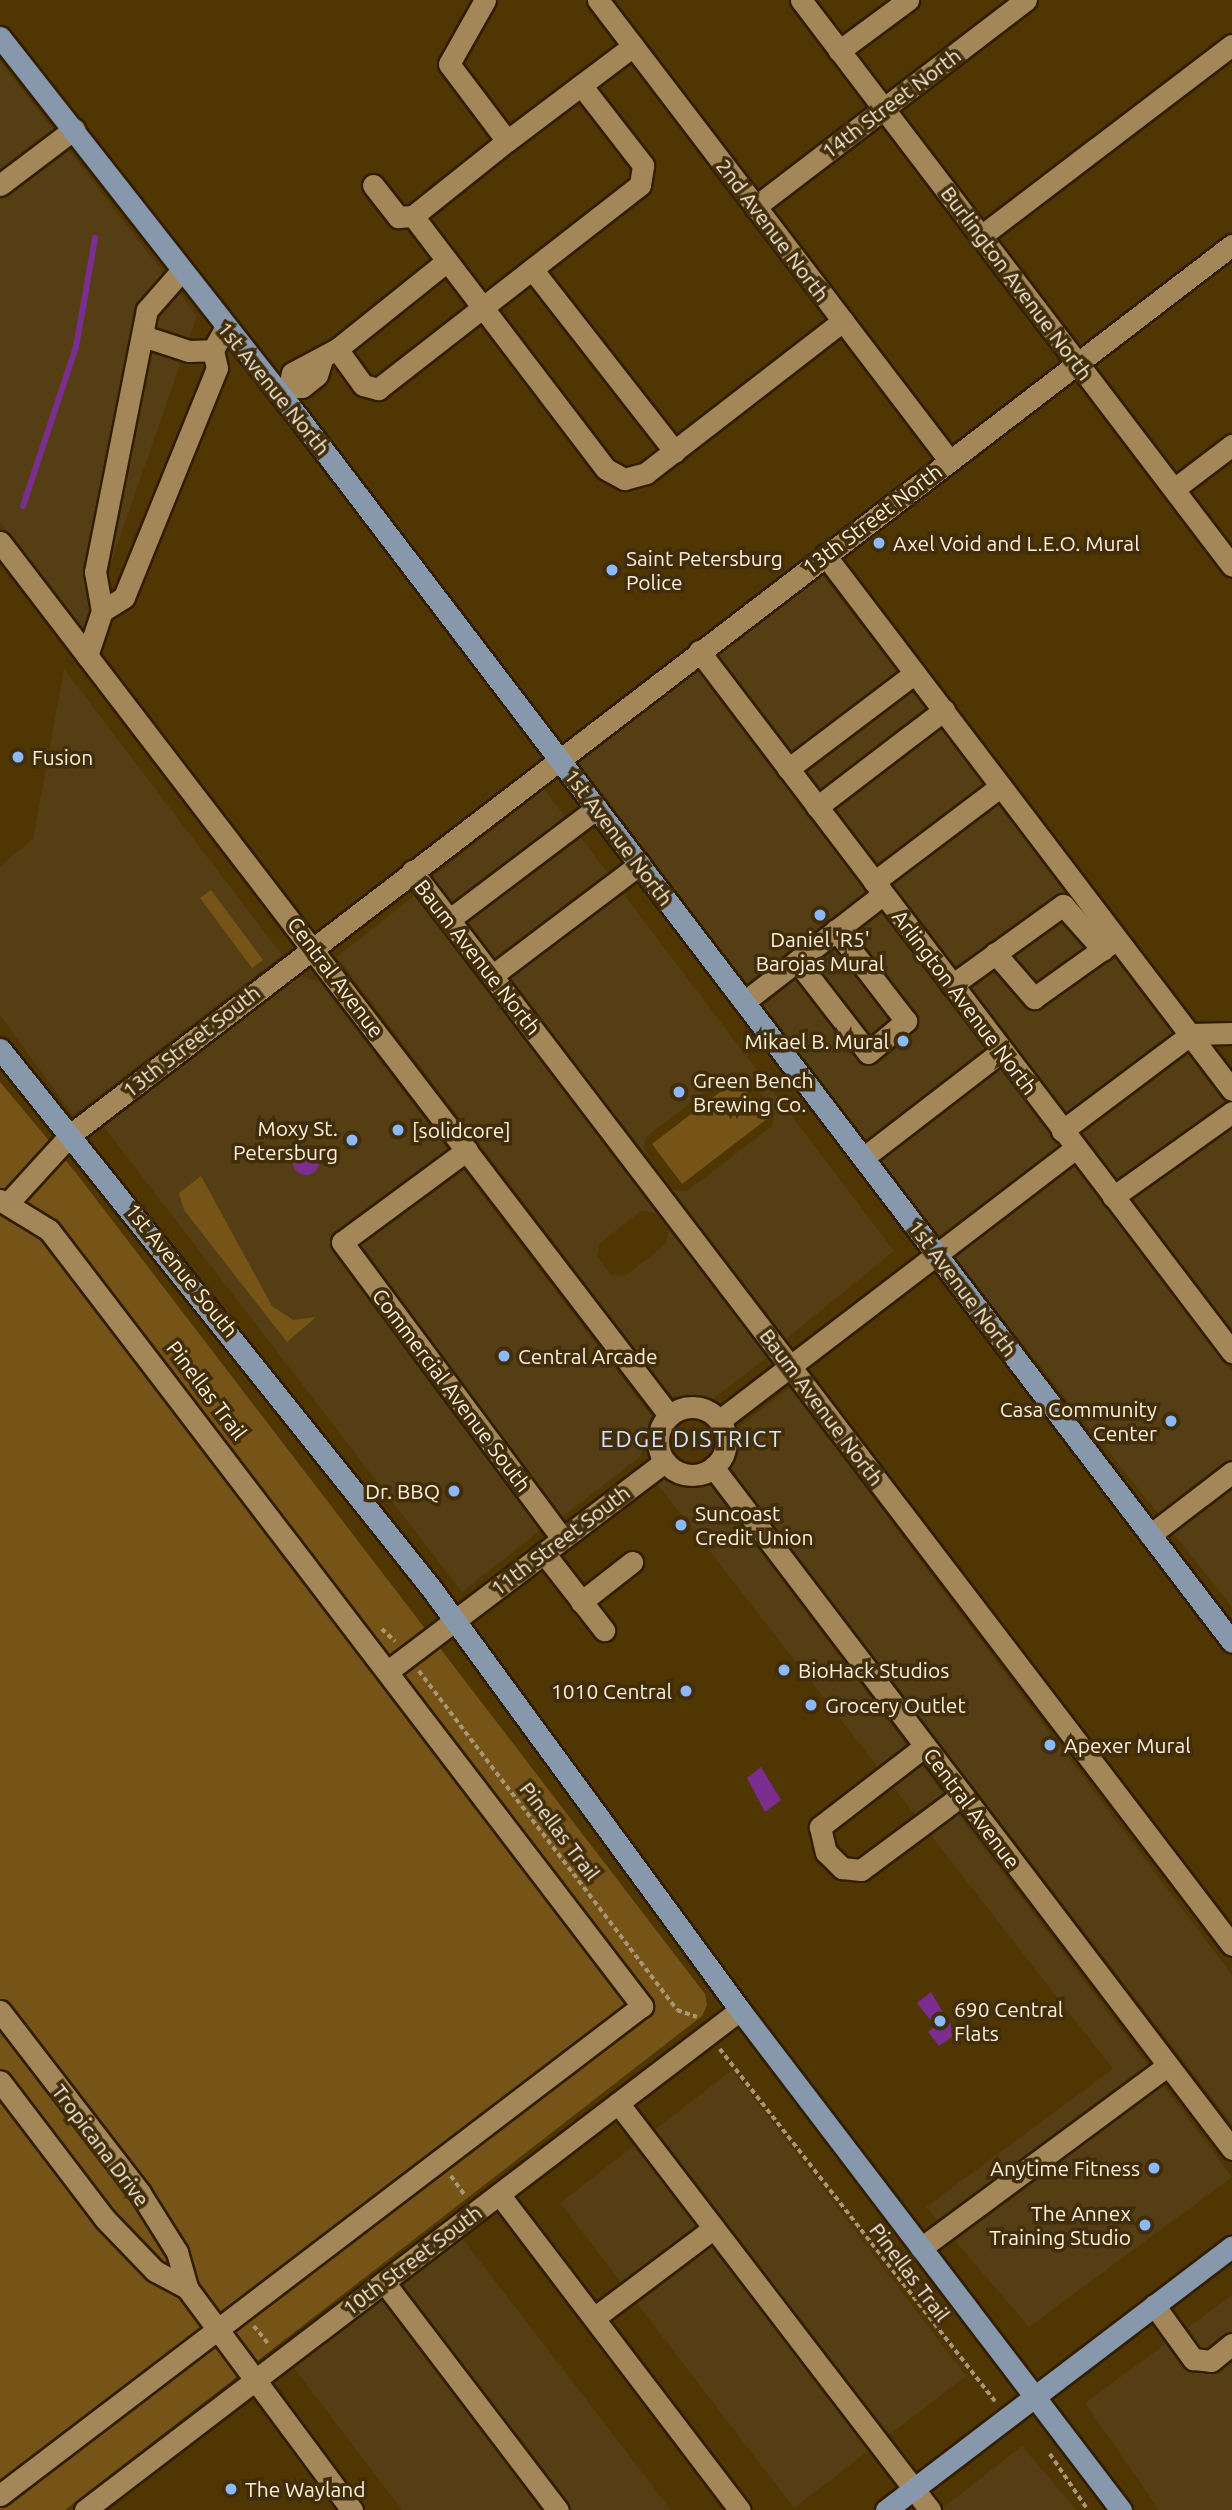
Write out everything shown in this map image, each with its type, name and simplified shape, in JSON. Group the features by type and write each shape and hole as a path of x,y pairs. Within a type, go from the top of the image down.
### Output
{"main road":[{"name":"1st Avenue North","path":"0,37 226,327 285,390 639,864 1232,1642"},
{"name":"1st Avenue South","path":"0,1049 359,1495 455,1619 740,2010 1121,2510"},
{"path":"886,2510 1232,2246"}],"street":[{"path":"485,0 449,64 508,141"},
{"name":"2nd Avenue North","path":"598,0 949,460"},
{"name":"Burlington Avenue North","path":"801,0 1232,566"},
{"path":"839,51 908,0"},
{"name":"14th Street North","path":"755,207 1027,0"},
{"path":"981,236 1232,44"},
{"path":"373,185 398,217 413,216 633,46"},
{"path":"330,354 363,385 378,389 640,185 643,165 581,85"},
{"path":"0,185 74,129"},
{"path":"413,216 606,468 624,479 646,473 843,321"},
{"name":"13th Street North","path":"312,946 1232,245"},
{"path":"285,390 292,373 330,354 447,261"},
{"path":"532,269 674,452"},
{"path":"87,656 102,611 95,572 147,310 182,270"},
{"path":"102,611 124,597 217,368 214,350 226,327"},
{"path":"143,336 189,351 214,350"},
{"path":"1174,489 1232,445"},
{"name":"Central Avenue","path":"0,542 669,1415"},
{"path":"825,555 1002,786 1110,944 1191,1034 1232,1090"},
{"path":"95,572 124,597"},
{"name":"Arlington Avenue North","path":"699,652 1232,1352"},
{"path":"788,769 915,673"},
{"path":"817,807 944,710"},
{"path":"744,1002 836,930 879,888 1002,786"},
{"path":"450,919 597,808"},
{"path":"493,975 639,864"},
{"name":"Baum Avenue North","path":"412,871 1232,1945"},
{"path":"952,985 1063,905 1110,944"},
{"path":"797,961 868,1052 906,1021 836,930"},
{"path":"995,953 1034,998 1110,944"},
{"name":"13th Street South","path":"4,1202 70,1135 312,946"},
{"path":"1062,1131 1191,1034 1232,1033"},
{"path":"863,1158 1002,1051"},
{"path":"1113,1197 1232,1112"},
{"path":"720,1420 1076,1148"},
{"name":"Commercial Avenue South","path":"467,1150 342,1242 562,1538"},
{"path":"0,2495 215,2328 642,2006 49,1230 4,1202"},
{"path":"690,1406 720,1420 725,1449 713,1467 683,1474 664,1462 657,1442 669,1415 690,1406"},
{"name":"11th Street South","path":"388,1671 664,1462"},
{"name":"Central Avenue","path":"713,1467 1232,2149"},
{"path":"1150,1535 1232,1472"},
{"path":"544,1553 604,1630"},
{"path":"581,1602 632,1562"},
{"path":"925,1746 820,1827 826,1852 842,1868 861,1870 962,1795"},
{"name":"10th Street South","path":"85,2510 740,2010"},
{"name":"Tropicana Drive","path":"0,2011 140,2193 177,2252 187,2288 352,2510"},
{"path":"921,2248 1168,2065"},
{"name":"Tropicana Drive","path":"0,2081 105,2218 155,2271 187,2288"},
{"path":"618,2103 930,2510"},
{"path":"499,2194 740,2510"},
{"path":"594,2318 714,2228"},
{"path":"384,2282 558,2510"},
{"path":"1154,2305 1193,2359 1211,2361 1232,2344"}],"path":[{"name":"Pinellas Trail","path":"372,1622 408,1656 677,2010 696,2017 972,2379 1010,2415"},
{"path":"438,2160 477,2211"},
{"path":"1047,2447 1088,2510"}],"shaded area":[{"path":"0,61 54,131 0,171"},
{"path":"67,148 197,316 86,635 0,522 0,199"},
{"path":"820,573 1232,1095 1232,1332 715,652"},
{"path":"696,667 1060,1147 940,1238 575,759"},
{"path":"64,669 282,955 73,1115 0,1015 0,866 33,839"},
{"path":"544,789 894,1251 786,1339 432,878","holes":["731,1072 745,1073 775,1113 772,1126 687,1191 673,1190 643,1151 646,1137"]},
{"path":"211,890 263,960 252,968 200,898"},
{"path":"415,895 769,1356 713,1399 671,1396 337,957","holes":["641,1211 655,1213 669,1231 666,1244 625,1276 611,1275 597,1256 600,1243"]},
{"path":"299,976 319,981 651,1416 641,1456 562,1517 427,1339 407,1353 541,1530 462,1592 104,1127"},
{"path":"737,1079 767,1119 682,1184 652,1144"},
{"path":"0,1082 76,1173 705,1994 707,2005 702,2016 65,2510 0,2510"},
{"path":"306,1149 315,1153 319,1162 315,1171 306,1175 297,1171 293,1162 297,1153"},
{"path":"1073,1164 1232,1372 1232,1607 953,1256"},
{"path":"201,1176 272,1306 293,1320 316,1317 287,1342 184,1210 179,1193"},
{"path":"790,1387 1232,1975 1232,2124 727,1466 737,1429"},
{"path":"660,1477 678,1486 708,1482 1232,2177 1029,2327 926,2207 1113,2069 655,1481"},
{"path":"761,1767 781,1800 765,1812 747,1778"},
{"path":"931,1992 951,2026 952,2037 939,2046 928,2032 935,2026 917,2003"},
{"path":"732,2070 966,2376 794,2508 560,2203"},
{"path":"462,2238 671,2510 402,2510 294,2368"},
{"path":"1232,2295 1232,2510 1159,2510 1085,2403"},
{"path":"1022,2446 1076,2510 940,2510"}],"waterway":[{"path":"23,506 76,347 95,238"}],"place":[{"name":"Axel Void and L.E.O. Mural","path":"879,543"},
{"name":"Saint Petersburg Police","path":"612,570"},
{"name":"Fusion","path":"18,757"},
{"name":"Daniel 'R5' Barojas Mural","path":"820,915"},
{"name":"Mikael B. Mural","path":"903,1041"},
{"name":"Green Bench Brewing Co.","path":"679,1092"},
{"name":"[solidcore]","path":"398,1130"},
{"name":"Moxy St. Petersburg","path":"352,1140"},
{"name":"Central Arcade","path":"504,1356"},
{"name":"Casa Community Center","path":"1171,1421"},
{"name":"Dr. BBQ","path":"454,1491"},
{"name":"Suncoast Credit Union","path":"681,1525"},
{"name":"BioHack Studios","path":"784,1670"},
{"name":"1010 Central","path":"686,1691"},
{"name":"Grocery Outlet","path":"811,1705"},
{"name":"Apexer Mural","path":"1050,1745"},
{"name":"690 Central Flats","path":"940,2021"},
{"name":"Anytime Fitness","path":"1154,2168"},
{"name":"The Annex Training Studio","path":"1145,2225"},
{"name":"The Wayland","path":"231,2489"}],"district":[{"name":"EDGE DISTRICT","path":"692,1439"}]}
